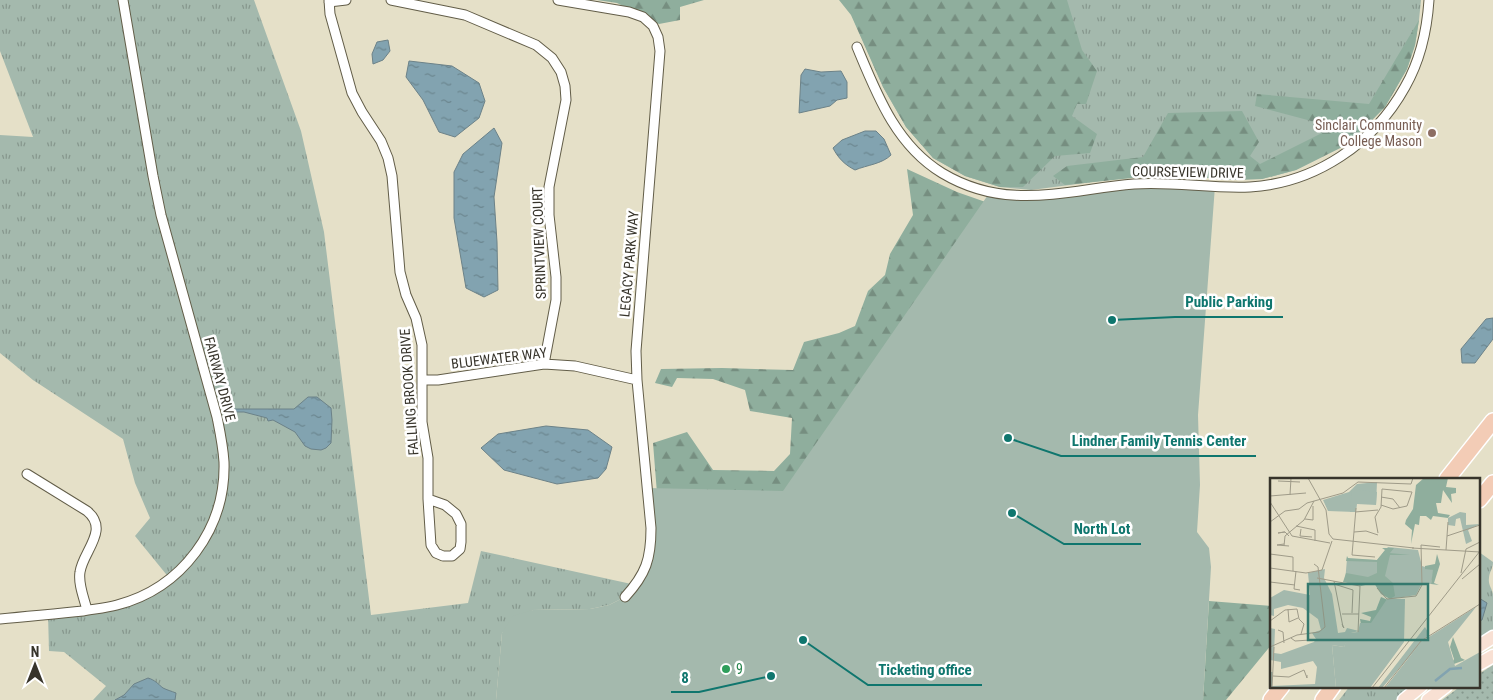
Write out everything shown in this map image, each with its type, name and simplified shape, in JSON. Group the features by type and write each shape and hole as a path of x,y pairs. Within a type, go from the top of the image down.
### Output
{"highway":[{"path":"1448,478 1493,421"},
{"path":"1480,499 1493,483"},
{"path":"1272,700 1281,688"},
{"path":"1323,700 1332,688"}],"main road":[{"path":"1480,645 1493,637"},
{"path":"1480,663 1493,656"},
{"path":"1404,700 1419,688"},
{"path":"1428,700 1443,688"}],"street":[{"name":"FAIRWAY DRIVE","path":"0,619 115,606 154,590 171,579 198,550 208,533 220,502 223,482 223,452 217,417 161,214 123,0"},
{"path":"329,1 346,0"},
{"name":"SPRINTVIEW COURT","path":"391,0 465,15 536,45 552,58 561,72 566,100 549,187 549,214 556,277 556,300 544,364"},
{"name":"LEGACY PARK WAY","path":"558,0 629,12 643,17 653,26 658,37 660,51 636,351 651,528 651,548 644,570 636,585 625,597"},
{"name":"COURSEVIEW DRIVE","path":"857,47 878,97 902,137 915,151 941,172 977,189 1010,196 1029,196 1134,184 1166,183 1252,187 1297,178 1318,169 1350,150 1375,129 1392,108 1406,86 1414,68 1421,49 1429,0"},
{"name":"FALLING BROOK DRIVE","path":"329,1 330,14 352,93 381,141 388,158 392,176 400,272 406,295 416,318 422,345 422,422 428,458 428,499 431,545 436,553 443,556 452,556 460,549 461,524 456,514 445,506 428,499"},
{"name":"BLUEWATER WAY","path":"422,380 438,380 544,364 575,366 637,380"},
{"path":"27,474 87,511 95,522 94,539 80,572 80,586 87,610"}],"green space":[{"path":"0,0 254,0 301,131 324,232 371,615 468,603 481,551 636,585 625,597 609,605 590,609 533,610 502,633 496,700 93,700 106,686 64,652 49,651 48,614 105,608 170,579 135,536 150,518 135,483 123,439 33,380 0,353 0,135 33,137 0,51"},
{"path":"597,0 704,0 680,7 680,20 659,24 617,3"},
{"path":"839,0 1067,0 1082,50 1097,71 1086,104 1077,104 1072,116 1097,134 1090,153 1055,156 1023,187 1000,187 965,176 933,158 906,127 883,87 851,15"},
{"path":"845,0 1421,0 1415,45 1407,69 1385,107 1348,144 1296,170 1262,179 1228,180 1171,174 1131,177 1031,190 1000,187 965,176 933,158 906,127 883,87"},
{"path":"1419,20 1415,45 1407,69 1385,107 1348,144 1296,170 1262,179 1228,180 1171,174 1065,185 1053,176 1067,166 1143,157 1168,113 1242,111 1259,142 1250,156 1260,164 1334,127 1255,106 1257,94 1369,104"},
{"path":"907,169 957,192 997,206 828,493 658,506 653,443 687,432 713,470 774,471 790,454 792,418 750,411 745,390 713,379 677,378 672,387 655,383 661,369 793,370 804,342 839,333 855,326 868,291 885,275 890,254 913,215"},
{"path":"1134,184 1215,186 1198,415 1200,485 1197,532 1209,548 1211,567 1203,700 496,700 502,633 513,616 533,610 590,609 609,605 625,597 636,585 651,548 647,488 783,491 990,192 1010,195"},
{"path":"1480,553 1493,562 1489,580 1493,594 1493,631 1480,639"},
{"path":"1209,601 1270,606 1270,646 1226,700 1203,700"},
{"path":"1493,665 1493,700 1442,700 1458,688 1480,688 1480,673"},
{"path":"1348,688 1409,688 1396,700 1339,700"}],"water":[{"path":"388,40 390,51 383,60 373,64 372,54 377,42"},
{"path":"409,61 452,66 479,83 485,101 479,118 455,137 439,132 423,100 406,77"},
{"path":"805,69 821,72 841,71 847,82 847,98 837,100 830,106 799,113 801,75"},
{"path":"494,128 502,143 494,197 498,290 484,297 466,288 454,218 454,172 463,154"},
{"path":"865,131 876,131 884,139 891,155 879,162 855,170 842,161 833,148 842,140"},
{"path":"1493,318 1493,339 1475,363 1462,363 1461,349 1486,319"},
{"path":"308,397 317,397 331,408 331,443 321,450 305,446 295,432 273,420 268,421 267,418 244,412 228,412 228,409 294,409"},
{"path":"546,426 588,430 612,447 606,469 598,478 557,484 504,470 481,448 498,434"},
{"path":"1480,599 1487,603 1482,620 1480,621"},
{"path":"148,678 163,688 176,693 175,700 115,700 124,695 134,684"}],"place":[{"name":"Sinclair Community College Mason","path":"1432,133"},
{"name":"Public Parking","path":"1112,320"},
{"name":"Lindner Family Tennis Center","path":"1008,438"},
{"name":"North Lot","path":"1012,513"},
{"name":"Ticketing office","path":"803,640"},
{"name":"9","path":"726,669"},
{"name":"8","path":"771,676"}]}
